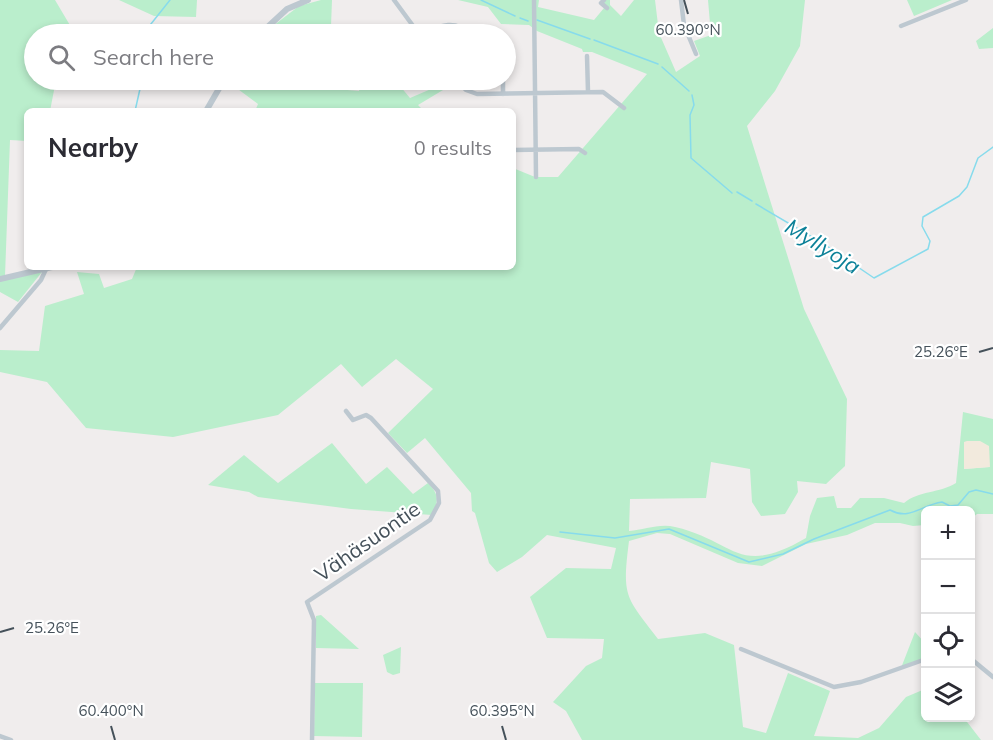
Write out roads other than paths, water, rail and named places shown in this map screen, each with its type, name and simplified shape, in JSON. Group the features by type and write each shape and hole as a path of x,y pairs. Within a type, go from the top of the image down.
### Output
{"street":[{"path":"271,24 287,9 308,0"},
{"path":"394,0 412,24"},
{"path":"534,0 536,177"},
{"path":"604,0 601,3 607,8"},
{"path":"681,0 684,25 696,54"},
{"path":"901,26 966,0"},
{"path":"587,56 588,92"},
{"path":"208,108 218,90"},
{"path":"467,90 470,93 503,94 603,92 624,108"},
{"path":"516,150 579,149 585,153"},
{"path":"0,279 40,270"},
{"path":"0,328 48,270"},
{"name":"Vähäsuontie","path":"312,740 314,620 307,609 307,602 430,520 439,503 438,491 371,418 366,415 353,420 346,411"},
{"path":"741,649 834,687 861,682 921,661"},
{"path":"975,662 993,677"},
{"path":"0,736 11,740"}],"waterway":[{"name":"Myllyoja","path":"151,24 170,0"},
{"name":"Myllyoja","path":"481,0 515,16"},
{"name":"Myllyoja","path":"520,18 528,21"},
{"name":"Myllyoja","path":"537,20 590,39"},
{"name":"Myllyoja","path":"594,40 658,64"},
{"name":"Myllyoja","path":"662,67 689,91"},
{"name":"Myllyoja","path":"136,108 140,90"},
{"name":"Myllyoja","path":"692,95 694,105 690,115 691,158 732,193"},
{"name":"Myllyoja","path":"756,204 824,244 874,278 928,249 930,241 922,226 923,217 959,196 967,187 978,158 993,147"},
{"name":"Myllyoja","path":"737,192 752,201"},
{"path":"560,532 615,538 669,529 749,562 783,554 814,539 890,510 904,514 942,502 950,506 958,505 969,492 976,490 993,494"}]}
